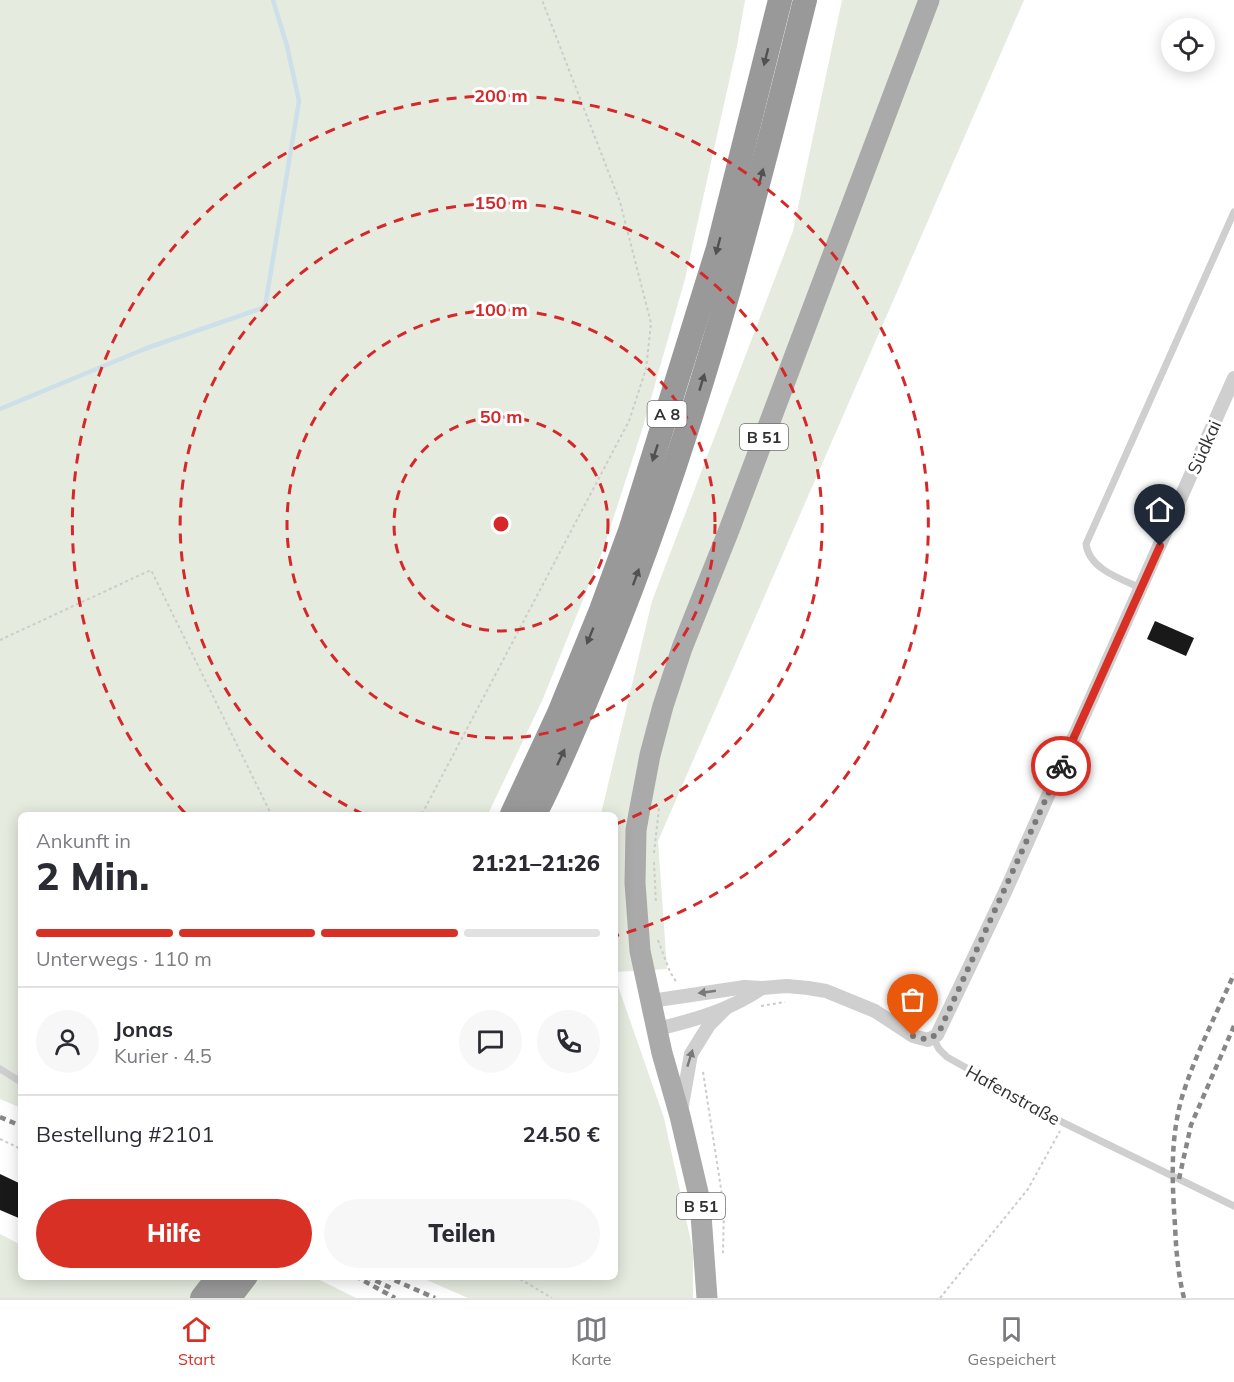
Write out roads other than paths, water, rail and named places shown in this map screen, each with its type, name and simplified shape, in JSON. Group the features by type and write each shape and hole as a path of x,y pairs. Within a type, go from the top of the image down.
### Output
{"highway":[{"name":"A 8","path":"513,812 559,713 630,531 718,248 780,0"},
{"name":"A 8","path":"536,812 578,722 620,620 679,455 747,229 805,0"},
{"path":"202,1298 216,1280"},
{"path":"229,1298 243,1280"}],"main road":[{"name":"B 51","path":"707,1298 700,1201 657,1029 639,942 635,883 636,830 650,756 682,648 734,519 929,0"}],"street":[{"name":"Südkai","path":"933,1038 940,1030 1006,890 1234,378"},
{"path":"651,1001 745,987 788,986 826,991 875,1011 913,1036 924,1040 933,1038"},
{"path":"657,1029 725,1009 745,1000 762,988"},
{"path":"680,1116 691,1054 709,1025 725,1009"}],"lane":[{"path":"1141,588 1099,566 1088,552 1086,544 1234,212"},
{"name":"Hafenstraße","path":"933,1038 947,1057 1064,1123 1234,1206"},
{"path":"0,1069 18,1080"}],"waterway":[{"path":"0,409 147,348 265,307 299,101 287,46 273,0"}],"railway":[{"path":"1184,1298 1180,1280 1174,1209 1175,1129 1182,1097 1193,1066 1234,974"},
{"path":"1179,1179 1191,1125 1234,1026"},
{"path":"0,1117 18,1125"},
{"path":"362,1280 395,1298"},
{"path":"374,1280 393,1289"},
{"path":"394,1280 435,1298"}]}
